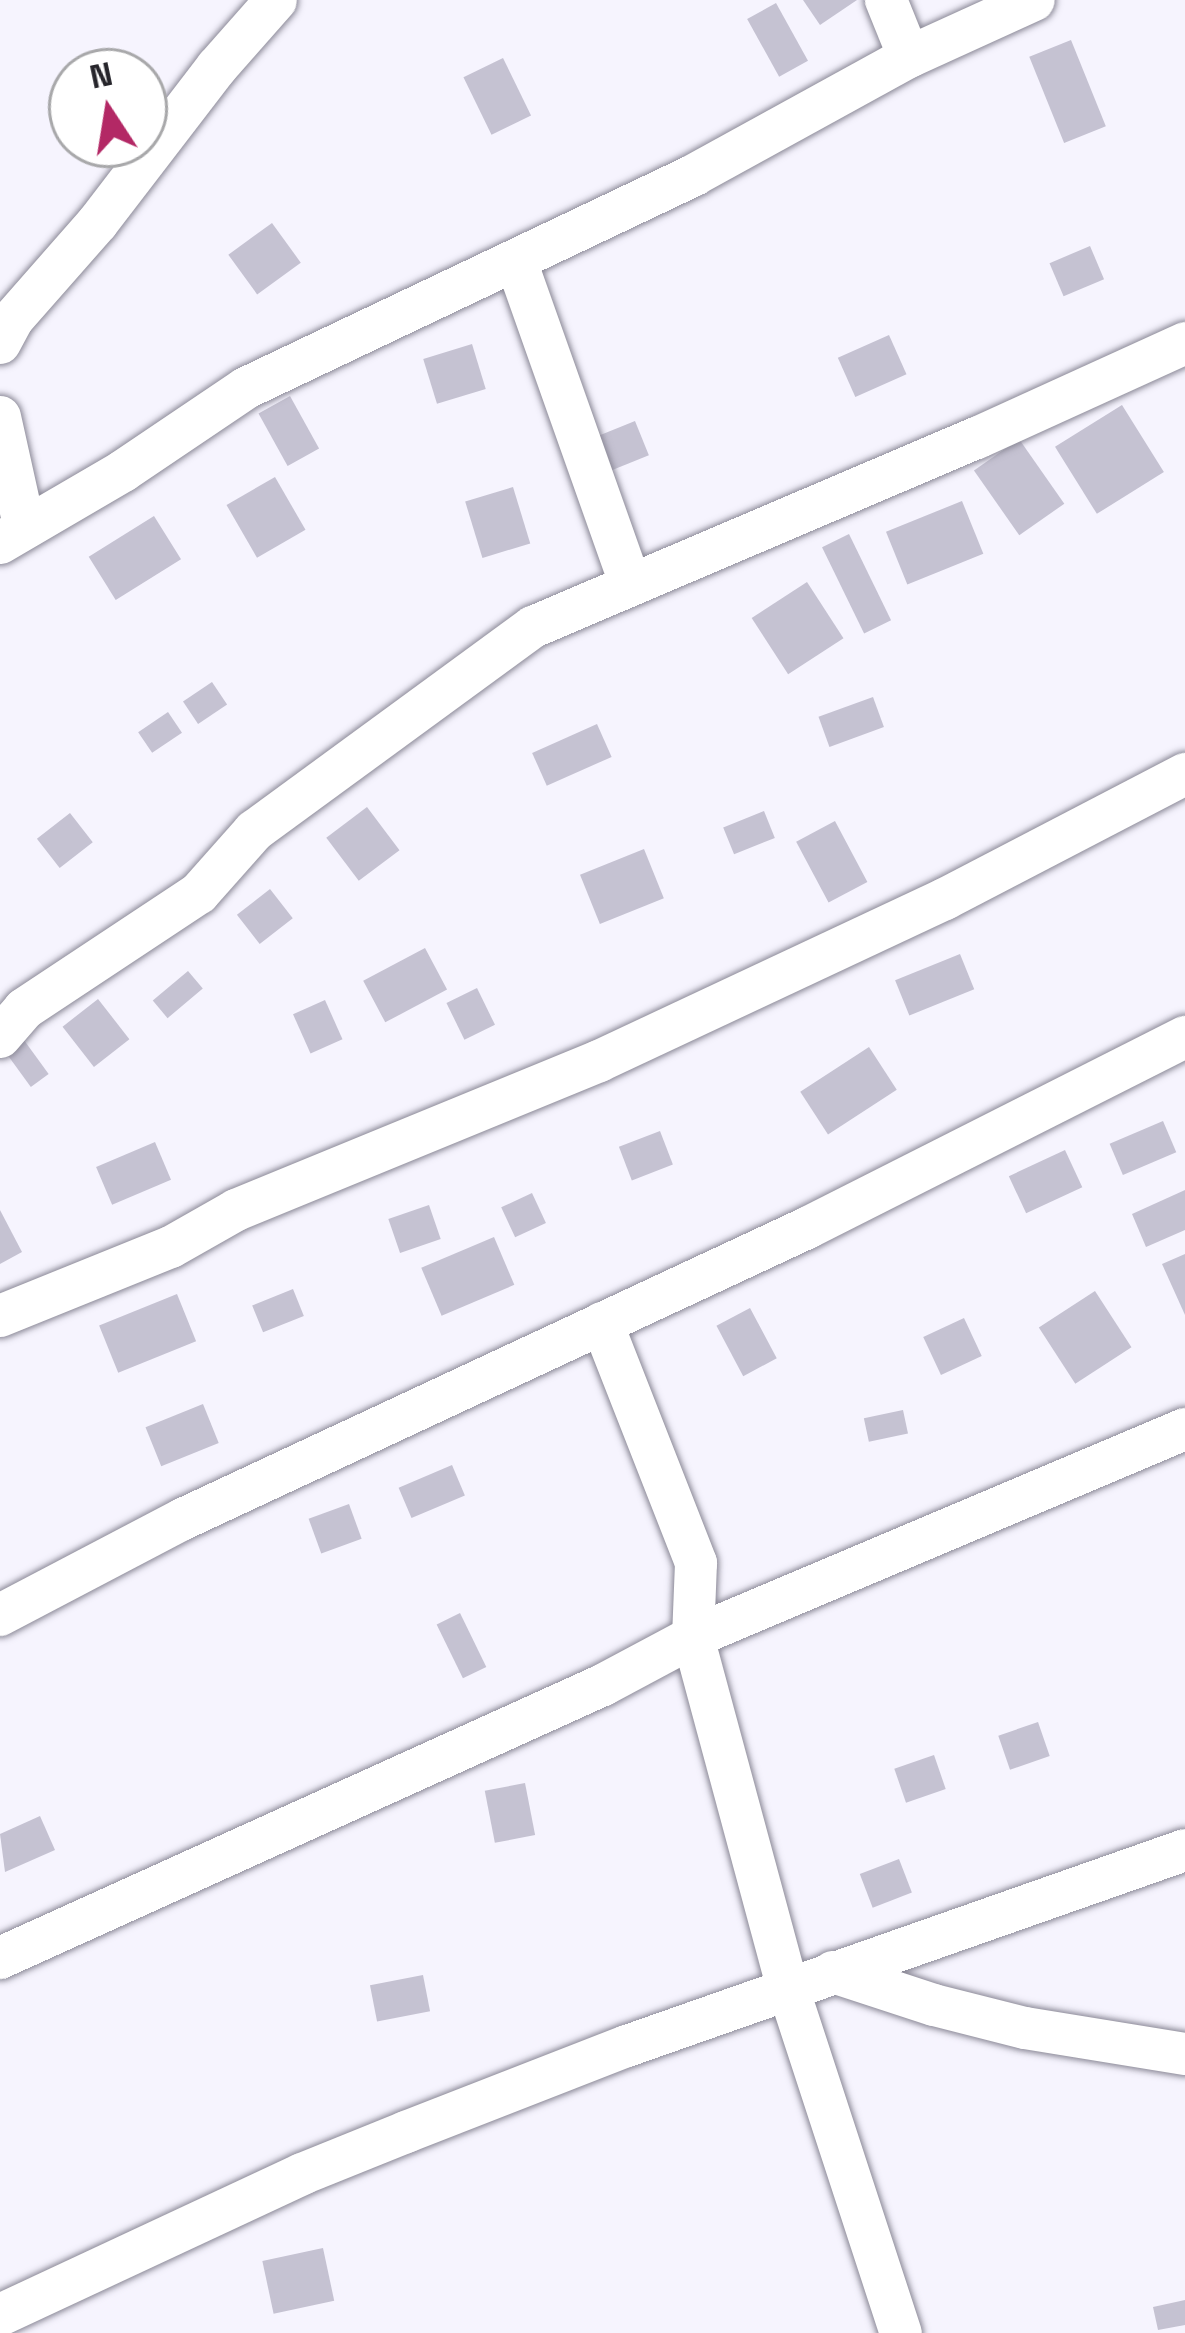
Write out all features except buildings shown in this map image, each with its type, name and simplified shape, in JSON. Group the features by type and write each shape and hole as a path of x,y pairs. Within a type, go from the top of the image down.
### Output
{"street":[{"path":"0,343 12,320 98,222 217,67 276,0"},
{"path":"886,0 909,57"},
{"path":"0,417 12,534 123,471 246,388 516,261 804,118 909,57 1034,0"},
{"path":"516,261 630,583"},
{"path":"0,1037 24,1009 199,893 254,830 533,627 977,438 1185,343"},
{"path":"0,1316 172,1247 236,1210 599,1061 945,898 1185,774"},
{"path":"0,1615 183,1519 934,1166 1185,1037"},
{"path":"602,1323 696,1563 693,1636 788,1988 901,2333"},
{"path":"0,1958 603,1685 693,1636 1185,1429"},
{"path":"0,2314 302,2174 788,1988 1185,1850"},
{"path":"833,1972 934,2006 1185,2054"}]}
